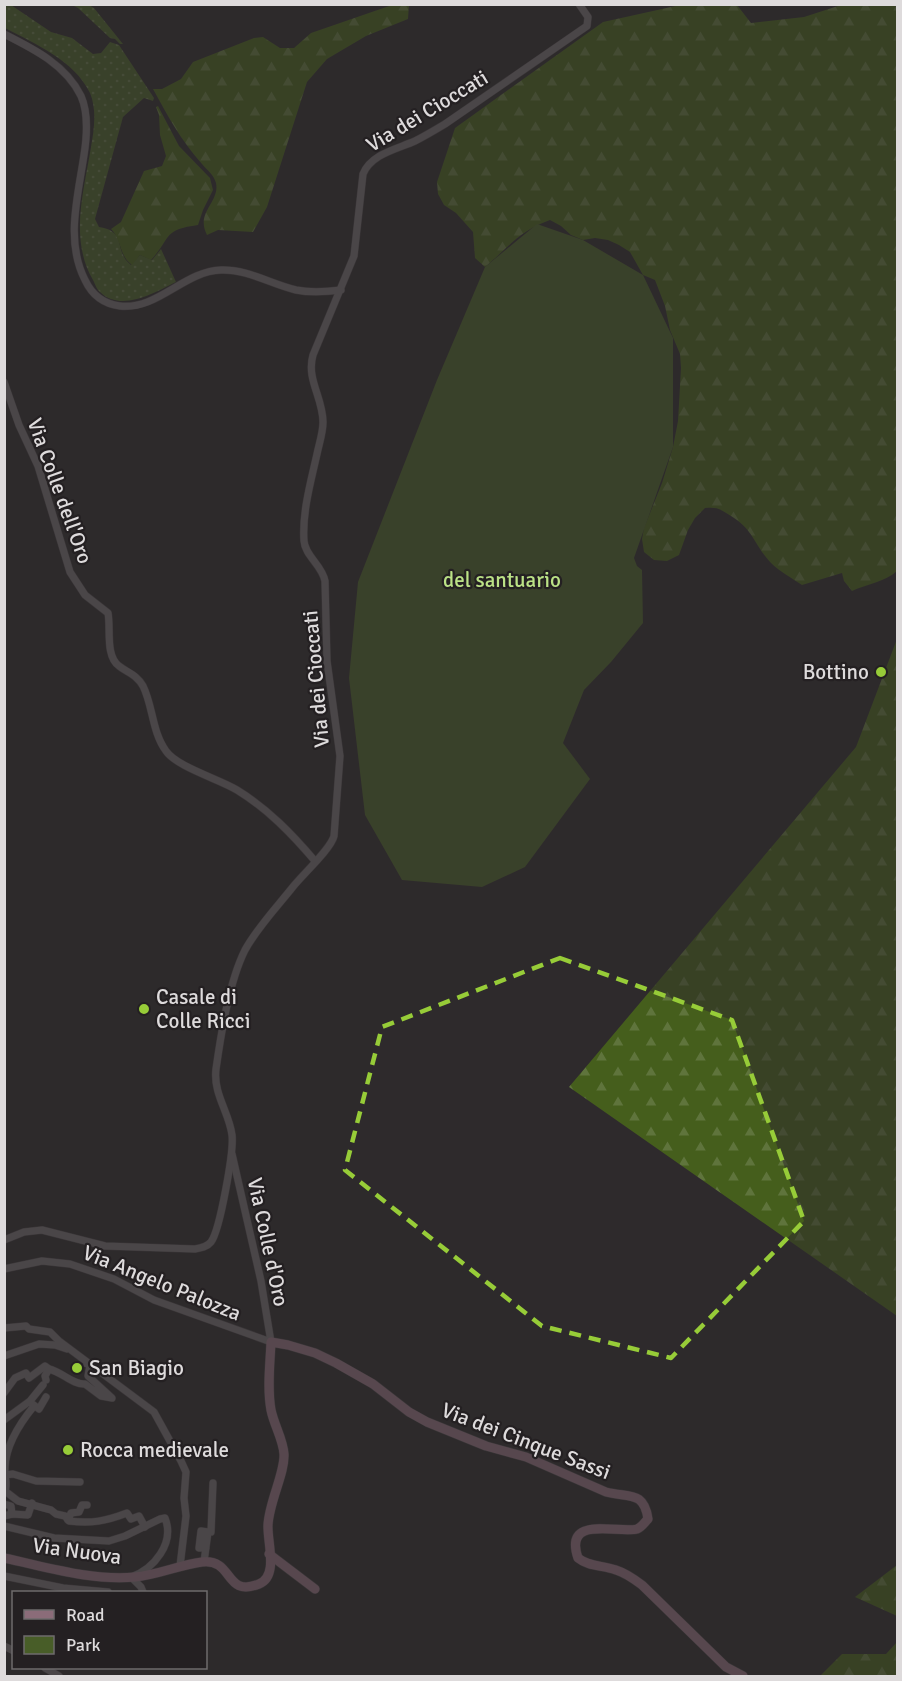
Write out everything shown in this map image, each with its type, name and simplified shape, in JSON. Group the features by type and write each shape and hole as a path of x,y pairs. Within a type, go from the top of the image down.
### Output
{"street":[{"name":"Via dei Cioccati","path":"4,1240 24,1232 42,1230 105,1246 201,1248 211,1242 217,1228 231,1149 231,1129 219,1099 216,1078 223,1027 237,971 250,942 334,838 340,761 327,666 325,581 322,571 306,550 304,541 309,492 323,420 311,366 315,350 356,252 362,180 368,164 379,156 420,138 454,118 587,26 588,17 579,4"},
{"path":"4,34 38,52 58,67 73,84 82,100 86,115 86,137 74,240 83,276 90,289 99,298 119,306 136,306 198,275 219,270 244,273 303,291 341,290"},
{"name":"Via Colle dell'Oro","path":"4,382 19,424 38,466 69,568 85,595 107,612 114,658 119,666 132,673 141,684 165,750 177,761 249,798 282,825 315,861"},
{"name":"Via Colle d'Oro","path":"231,1149 261,1281 271,1342"},
{"name":"Via Angelo Palozza","path":"4,1269 42,1261 70,1264 114,1279 154,1300 271,1342"},
{"path":"6,1330 26,1326 29,1329 50,1332 153,1412 186,1472 184,1498 186,1516 180,1566"},
{"path":"213,1483 211,1532 208,1532 204,1562 220,1564 236,1584 243,1587 262,1583 268,1577 270,1565 269,1514 284,1455 270,1401 271,1342"},
{"name":"Via dei Cinque Sassi","path":"271,1342 315,1353 336,1363 373,1384 408,1412 427,1422 486,1446 526,1457 606,1492 631,1495 642,1501 648,1519 642,1526 636,1529 609,1527 584,1531 576,1544 578,1558 589,1565 616,1569 642,1585 726,1666 743,1677"},
{"path":"4,1356 39,1344 55,1345 80,1355 84,1362 90,1365 88,1376 112,1398 101,1395 89,1386 80,1385 46,1368"},
{"path":"46,1368 44,1383 15,1433 5,1466 7,1485 5,1491 18,1501 51,1510 65,1516 68,1520 89,1523 127,1513 131,1519 140,1516 145,1527"},
{"path":"4,1393 15,1378 26,1373 29,1378 46,1368"},
{"path":"32,1404 39,1409 46,1397"},
{"path":"4,1420 32,1404"},
{"path":"5,1475 13,1474 36,1481 80,1482"},
{"path":"4,1516 28,1515 32,1503"},
{"path":"4,1504 11,1506 12,1514"},
{"path":"68,1520 71,1513 79,1512 82,1505 87,1505"},
{"path":"4,1526 54,1538 106,1541 165,1518 167,1533 162,1554 149,1567 131,1577 142,1591"},
{"path":"269,1554 315,1589"},
{"name":"Via Nuova","path":"4,1558 80,1574 131,1577 204,1562"},
{"path":"4,1576 51,1586 92,1591"}],"highlighted area":[{"path":"560,958 732,1020 804,1221 671,1358 542,1326 345,1170 382,1027"}],"green space":[{"path":"4,5 11,5 51,32 72,38 93,54 101,53 110,42 119,45 154,98 153,101 144,98 123,117 95,219 99,227 114,233 122,254 131,265 140,255 152,260 161,249 176,282 149,295 128,301 108,298 97,288 86,264 80,232 82,198 94,127 90,93 83,81 64,62 5,28"},
{"path":"72,5 89,5 94,8 123,44 110,38"},
{"path":"392,5 409,5 408,19 366,36 327,59 307,82 267,207 253,232 218,230 207,235 204,220 215,196 215,180 181,137 153,89 162,89 181,79 193,62 254,38 263,37 280,48 294,48 311,33"},
{"path":"680,5 737,5 751,23 804,17 841,5 898,6 897,571 852,591 844,581 842,573 802,585 771,563 739,521 716,508 705,508 695,518 679,555 667,561 654,560 644,552 642,539 644,528 673,447 678,421 681,368 680,354 655,280 643,275 630,252 619,245 595,238 583,240 571,235 550,220 522,234 485,267 475,258 473,232 456,213 444,205 438,194 437,182 455,128 603,22"},
{"path":"158,106 179,146 210,178 213,190 198,225 173,232 151,260 140,255 132,265 125,257 111,229 121,222 144,171 162,166 166,156 160,135 159,115 156,107"},
{"name":"del santuario","path":"537,224 583,240 643,275 673,338 673,447 634,558 637,566 642,570 643,623 584,690 563,743 590,779 525,867 482,887 402,880 365,815 349,678 358,582 437,380 485,267"},
{"path":"897,639 897,1316 569,1087 856,747"},
{"path":"897,1565 897,1616 855,1597"},
{"path":"897,1642 897,1676 821,1675 842,1654 886,1654"}],"place":[{"name":"Bottino","path":"881,672"},
{"name":"Casale di Colle Ricci","path":"144,1009"},
{"name":"San Biagio","path":"77,1368"},
{"name":"Rocca medievale","path":"68,1450"}]}
